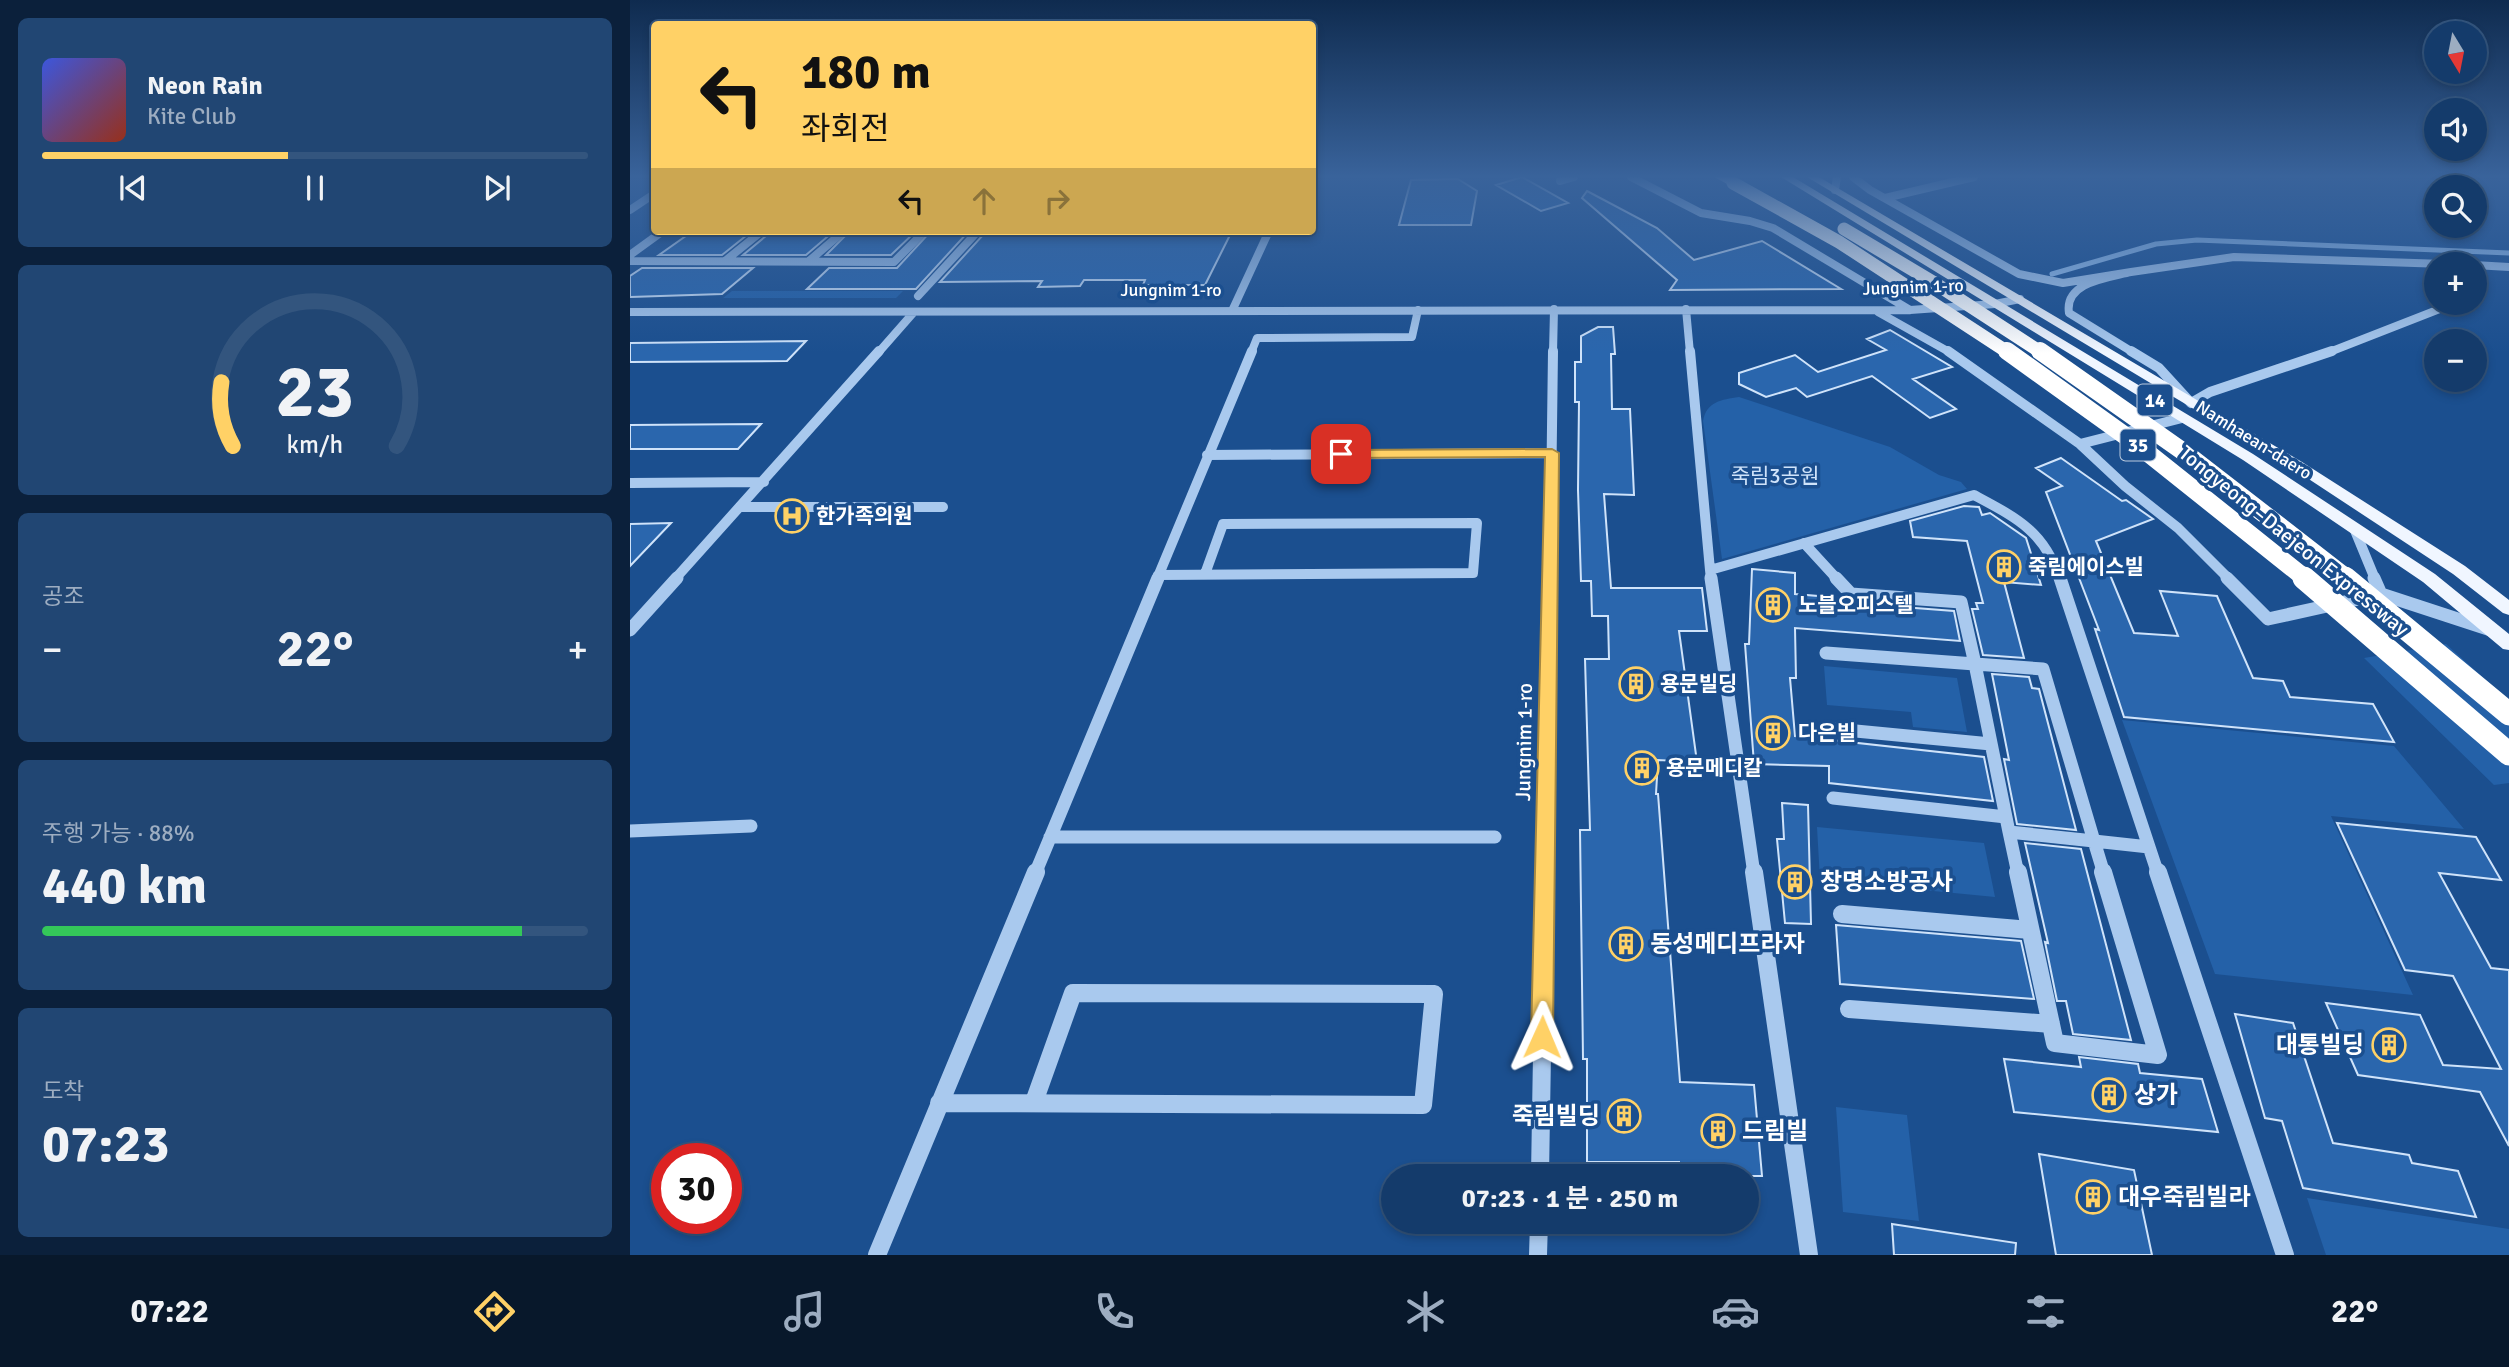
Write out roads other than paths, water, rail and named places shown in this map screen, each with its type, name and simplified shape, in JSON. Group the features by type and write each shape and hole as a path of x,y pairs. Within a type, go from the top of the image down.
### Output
{"highway":[{"name":"Tongyeong–Daejeon Expressway","path":"1828,236 1953,313 2065,389 2193,486 2350,614 2509,754"},
{"name":"Tongyeong–Daejeon Expressway","path":"1854,236 1934,282 2078,376 2228,483 2374,598 2509,714"}],"main road":[{"name":"Namhaean-daero","path":"1882,236 2182,418 2354,528 2429,578 2509,644"},
{"name":"Namhaean-daero","path":"1919,236 2356,502 2459,570 2509,609"}],"street":[{"path":"630,255 657,236"},
{"path":"725,261 756,236"},
{"path":"809,261 839,236"},
{"path":"630,261 894,262 920,236"},
{"path":"918,296 974,236"},
{"path":"1232,311 1267,236"},
{"path":"1784,236 1910,310"},
{"path":"1953,236 2028,277 2063,283 2199,260 2234,257 2424,263"},
{"path":"2487,266 2509,267"},
{"path":"2131,272 2076,289 2068,299 2069,313 2159,368 2191,403 2210,392 2340,348 2424,315"},
{"name":"Jungnim 1-ro","path":"630,312 1910,310 1995,304 2020,299"},
{"name":"Jungnim 1-ro","path":"1540,1164 1554,309"},
{"path":"1686,309 1710,570 1808,1255"},
{"path":"877,1255 1257,338 1412,337 1418,310"},
{"path":"1874,310 1961,358 2080,444 2125,486 2178,528 2268,620 2381,594 2493,631"},
{"path":"630,630 914,312"},
{"path":"2080,444 2182,418"},
{"path":"1207,455 1552,453"},
{"path":"630,483 764,482"},
{"path":"1710,570 1974,495 2036,533 2047,544 2285,1255"},
{"path":"742,507 943,507"},
{"path":"1158,575 1473,573 1477,523 1223,524 1205,574"},
{"path":"2354,528 2381,594"},
{"path":"1804,543 1851,594 1961,602 1975,664 2030,930 2056,1043 2158,1055 2043,669 1975,664 1826,653"},
{"path":"1835,729 1991,744"},
{"path":"1833,797 2094,841 2149,847"},
{"path":"630,831 751,826"},
{"path":"1050,837 1494,837"},
{"path":"1842,914 2030,930"},
{"path":"939,1103 1423,1105 1434,994 1073,993 1034,1102"},
{"path":"1849,1009 2051,1024"},
{"path":"1538,1255 1539,1234"}],"waterway":[{"path":"2052,274 2156,244 2197,240 2509,253"}],"place":[{"name":"한가족의원","path":"792,516"},
{"name":"죽림에이스빌","path":"2004,567"},
{"name":"노블오피스텔","path":"1773,605"},
{"name":"용문빌딩","path":"1636,684"},
{"name":"다은빌","path":"1773,733"},
{"name":"용문메디칼","path":"1642,768"},
{"name":"창명소방공사","path":"1795,882"},
{"name":"동성메디프라자","path":"1626,944"},
{"name":"대통빌딩","path":"2389,1045"},
{"name":"상가","path":"2109,1095"},
{"name":"죽림빌딩","path":"1624,1116"},
{"name":"드림빌","path":"1718,1131"},
{"name":"대우죽림빌라","path":"2093,1197"}],"park label":[{"name":"죽림3공원","path":"1775,476"}]}
